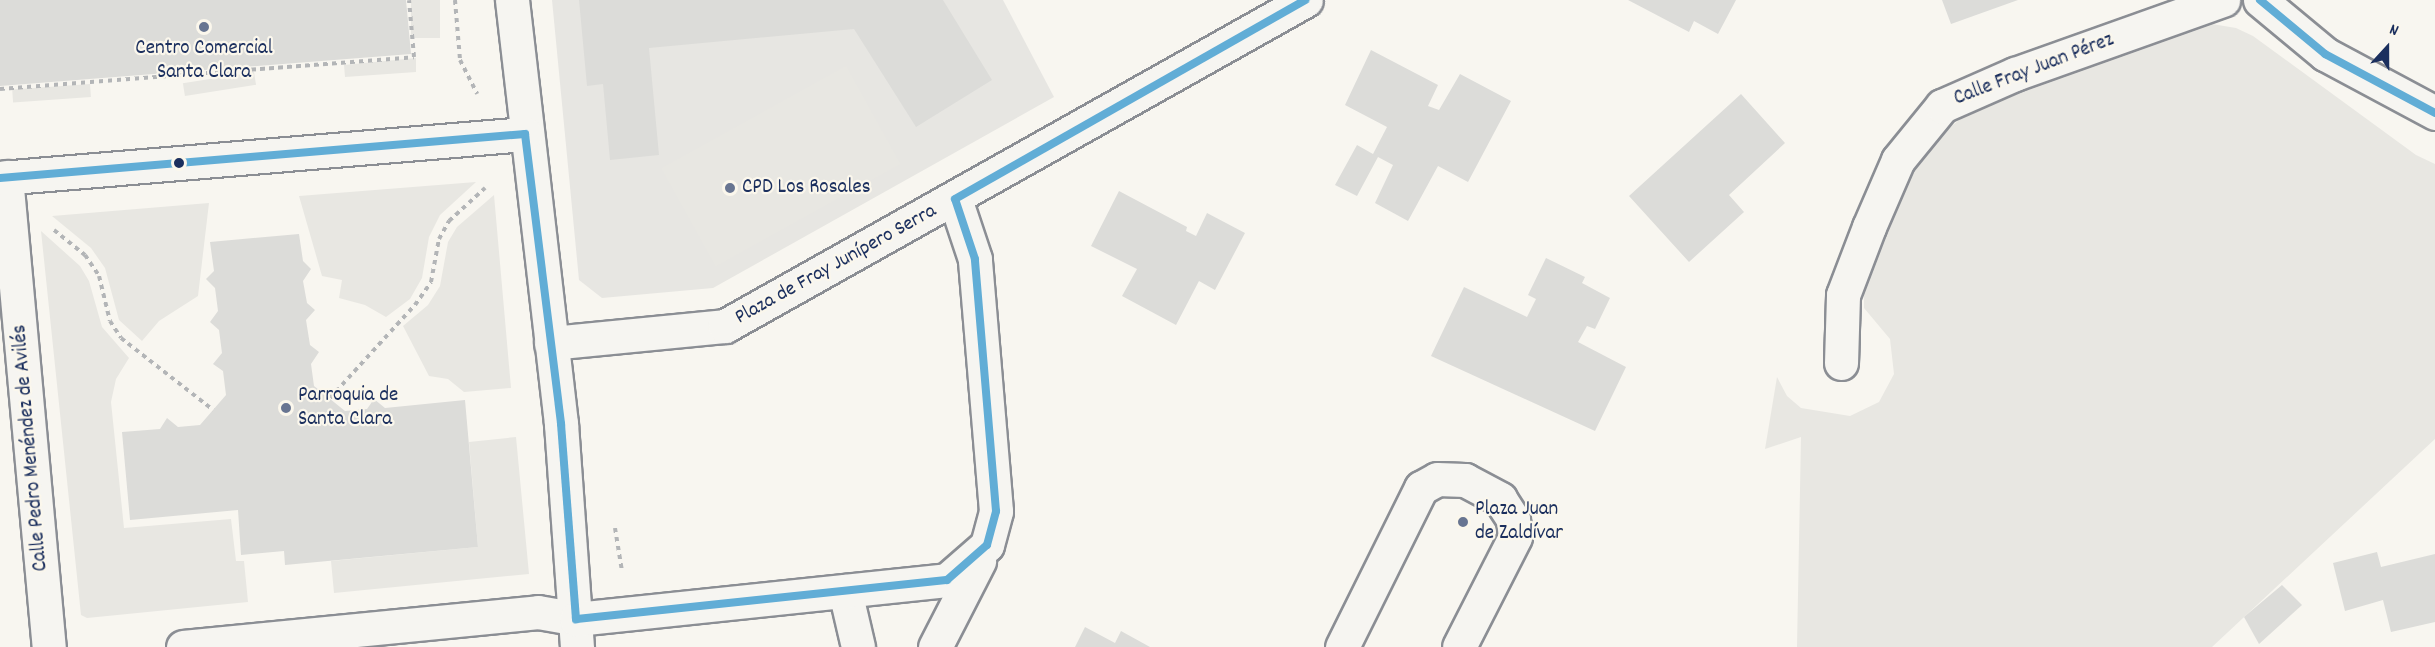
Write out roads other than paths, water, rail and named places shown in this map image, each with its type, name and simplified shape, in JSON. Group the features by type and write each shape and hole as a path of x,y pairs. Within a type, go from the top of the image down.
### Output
{"street":[{"path":"512,0 525,134 551,343 576,633"},
{"path":"955,199 1306,0"},
{"name":"Calle Fray Juan Pérez","path":"1841,363 1843,295 1869,227 1898,160 1942,106 2015,74 2223,0"},
{"path":"2260,0 2325,54 2435,113"},
{"path":"3,178 525,134"},
{"name":"Calle Pedro Menéndez de Avilés","path":"3,178 49,647"},
{"name":"Plaza de Fray Junípero Serra","path":"551,343 725,326 955,199 975,259 996,511 987,545 935,647"},
{"path":"1342,647 1421,488 1437,479 1465,480 1500,499 1512,519 1515,537 1459,647"},
{"path":"183,647 381,638 538,612 576,633 845,591 947,580 987,545"},
{"path":"845,591 858,647"}],"place":[{"name":"Centro Comercial Santa Clara","path":"204,27"},
{"name":"CPD Los Rosales","path":"730,188"},
{"name":"Parroquia de Santa Clara","path":"286,408"},
{"name":"Plaza Juan de Zaldívar","path":"1463,522"}]}
